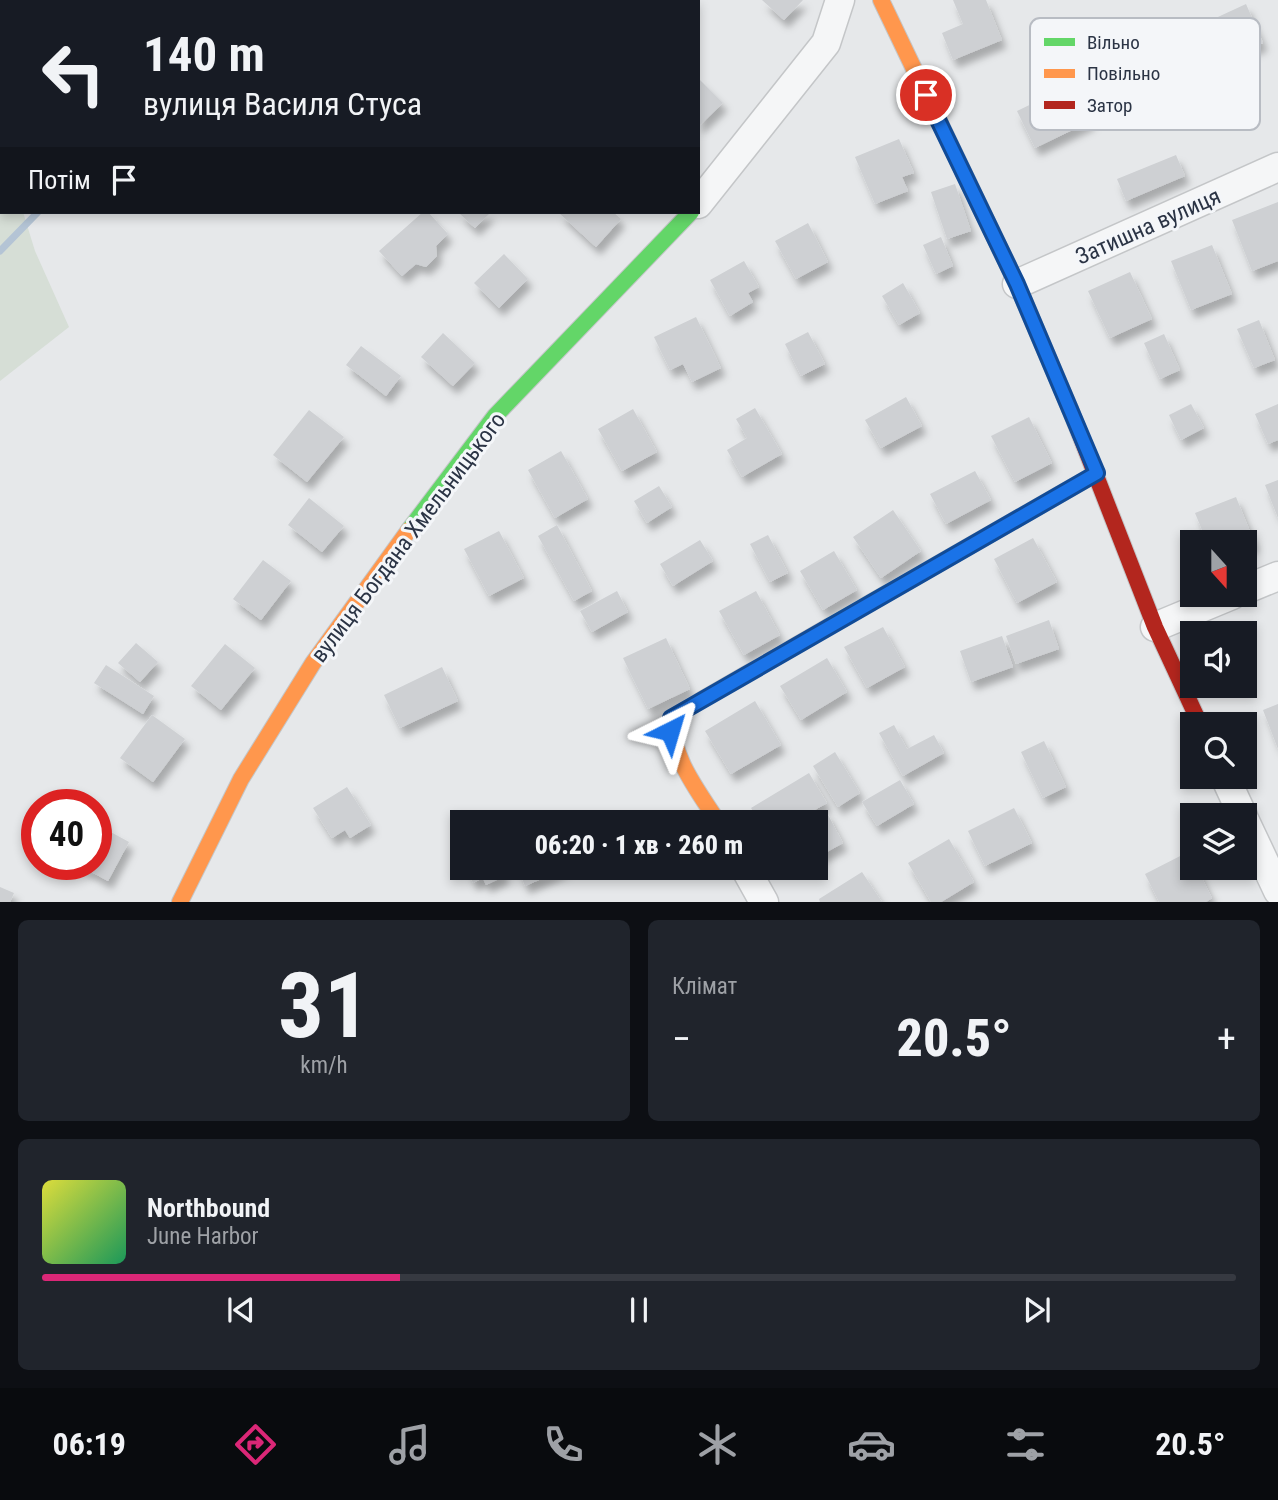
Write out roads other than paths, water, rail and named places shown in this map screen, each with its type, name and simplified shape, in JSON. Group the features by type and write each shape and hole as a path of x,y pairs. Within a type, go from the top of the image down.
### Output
{"street":[{"path":"700,201 826,43 840,0"},
{"path":"881,0 1017,284 1097,473 1155,627 1194,712"},
{"name":"Затишна вулиця","path":"1017,284 1278,167"},
{"name":"вулиця Богдана Хмельницького","path":"180,901 241,779 313,663 403,537 495,416 689,214"},
{"path":"711,810 678,755 670,731 671,718 1097,473"},
{"path":"1257,585 1278,576"},
{"path":"1155,627 1203,607"},
{"path":"1257,845 1278,891"},
{"path":"752,880 764,901"}],"waterway":[{"path":"0,251 36,214"}]}
